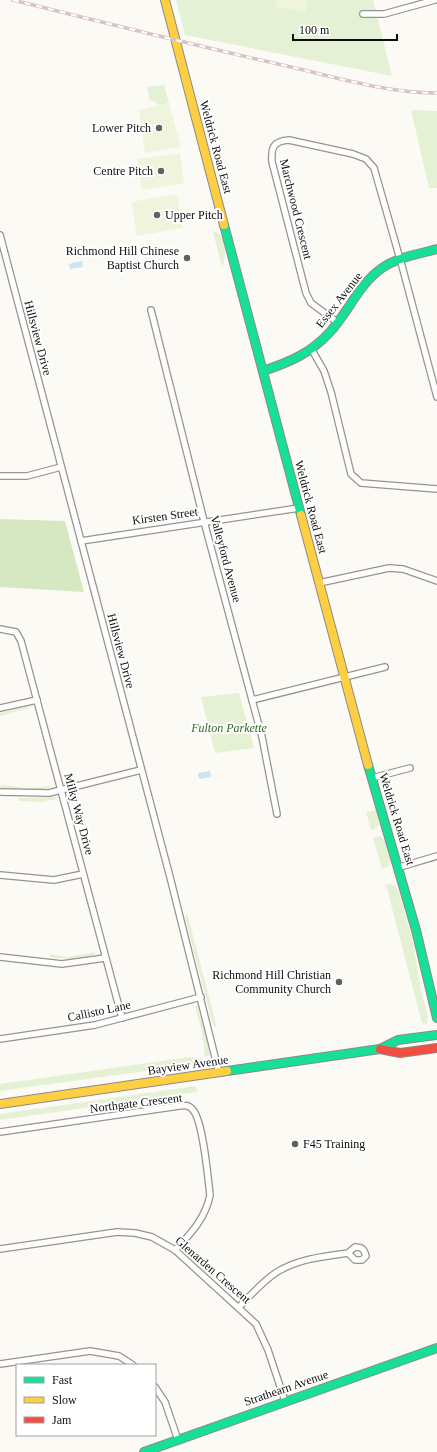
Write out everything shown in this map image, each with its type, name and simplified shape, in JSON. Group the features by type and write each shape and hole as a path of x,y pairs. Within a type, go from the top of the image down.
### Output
{"street":[{"name":"Weldrick Road East","path":"165,0 344,678 372,778 400,867 437,1018"},
{"path":"364,14 384,14 435,0"},
{"name":"Marchwood Crescent","path":"337,322 311,303 306,293 272,162 271,150 275,144 280,141 289,140 354,154 366,159 374,168 378,178 400,259"},
{"name":"Hillsview Drive","path":"0,235 201,997 219,1073"},
{"name":"Essex Avenue","path":"263,371 291,362 312,350 332,331 350,302 368,280 382,268 400,259 437,249"},
{"path":"400,259 437,397"},
{"name":"Valleyford Avenue","path":"151,310 204,522 252,700 277,814"},
{"path":"312,350 324,372 331,392 351,474 361,483 437,489"},
{"path":"0,476 27,476 61,467"},
{"name":"Kirsten Street","path":"81,541 300,508"},
{"path":"319,583 390,568 403,569 437,581"},
{"name":"Milky Way Drive","path":"0,629 16,632 19,635 122,1018"},
{"path":"252,700 385,667"},
{"path":"0,708 37,700"},
{"path":"372,778 410,768"},
{"path":"0,792 50,793 141,770"},
{"path":"400,867 437,856"},
{"path":"0,875 54,880 83,874"},
{"path":"0,957 62,964 105,958"},
{"name":"Callisto Lane","path":"0,1039 95,1025 201,997"},
{"name":"Bayview Avenue","path":"0,1104 380,1049 398,1040 437,1035"},
{"name":"Bayview Avenue","path":"380,1049 400,1053 437,1048"},
{"name":"Northgate Crescent","path":"0,1132 185,1105 190,1107 199,1120 210,1195 208,1206 202,1218 175,1250"},
{"name":"Glenarden Crescent","path":"0,1248 117,1232 135,1232 152,1237 175,1250 256,1324 268,1350 285,1401"},
{"path":"239,1307 259,1286 277,1272 305,1261 348,1254"},
{"name":"Strathearn Avenue","path":"144,1452 437,1348"},
{"path":"0,1364 90,1351 119,1356 131,1364"},
{"path":"156,1388 165,1402 178,1440"}],"green space":[{"path":"176,0 373,0 392,76 185,35"},
{"path":"277,0 308,0 305,13 276,6"},
{"path":"164,85 169,103 159,105 149,99 147,87"},
{"name":"Lower Pitch","path":"169,103 181,147 145,153 139,110"},
{"path":"411,110 437,111 437,188 429,188"},
{"name":"Centre Pitch","path":"180,153 184,183 142,190 137,159"},
{"name":"Upper Pitch","path":"177,194 183,228 137,236 131,202"},
{"path":"213,232 218,233 224,241 225,257 222,267"},
{"path":"0,519 65,521 84,592 0,587"},
{"name":"Fulton Parkette","path":"239,693 254,748 215,753 201,697"},
{"path":"32,707 0,716 0,713"},
{"path":"1,785 27,788 52,786 42,789 27,790 1,788"},
{"path":"53,797 57,799 41,802 19,801 19,798"},
{"path":"376,810 379,825 371,830 366,812"},
{"path":"379,836 387,845 390,858 389,866 382,869 373,838"},
{"path":"389,884 396,886 399,892 413,942 421,991 428,1017 427,1024 422,1023 386,885"},
{"path":"187,913 217,1028 213,1025 185,917"},
{"path":"96,953 91,956 80,958 67,959 50,957 50,954 67,957"},
{"path":"197,1005 210,1047 209,1056 205,1056 202,1032 195,1006"},
{"path":"190,1057 203,1059 203,1061 197,1064 0,1091 0,1084"},
{"path":"196,1086 197,1092 0,1120 0,1114"}],"water":[{"path":"82,261 83,267 70,269 69,264"},
{"path":"210,771 211,777 200,779 198,776 198,773"}],"railway":[{"path":"13,0 186,43 363,84 382,88 437,93"}],"traffic: fast":[{"path":"224,225 301,515"},
{"path":"263,371 300,356 315,346 337,324 360,290 374,274 382,268 402,258 437,249"},
{"path":"368,765 416,930 437,1018"},
{"path":"227,1071 380,1049 398,1040 437,1035"},
{"path":"144,1452 437,1348"}],"traffic: slow":[{"path":"165,0 224,225"},
{"path":"301,515 368,765"},
{"path":"0,1104 227,1071"}],"traffic: jam":[{"path":"380,1049 400,1053 437,1048"}],"place":[{"name":"Lower Pitch","path":"159,128"},
{"name":"Centre Pitch","path":"161,171"},
{"name":"Upper Pitch","path":"157,215"},
{"name":"Richmond Hill Chinese Baptist Church","path":"187,258"},
{"name":"Richmond Hill Christian Community Church","path":"339,982"},
{"name":"F45 Training","path":"295,1144"}]}
